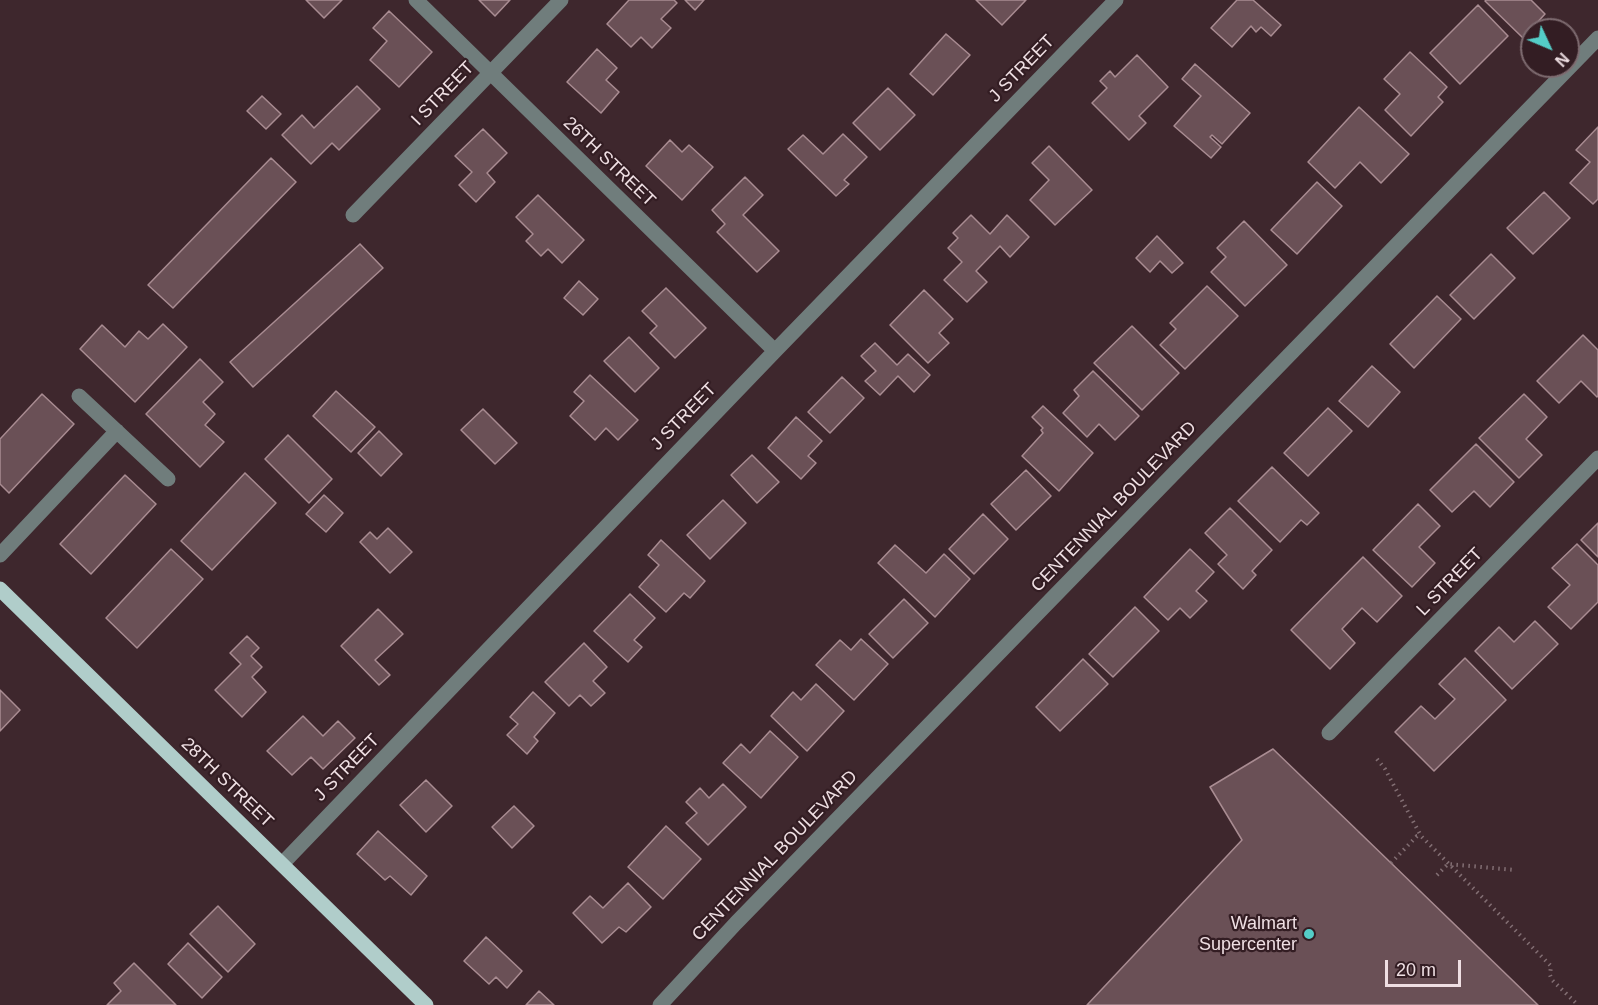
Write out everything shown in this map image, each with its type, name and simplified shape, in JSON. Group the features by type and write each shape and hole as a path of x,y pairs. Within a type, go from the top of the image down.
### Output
{"main road":[{"name":"28TH STREET","path":"0,589 426,1005"}],"street":[{"name":"26TH STREET","path":"416,0 775,351"},
{"name":"I STREET","path":"353,215 561,0"},
{"name":"J STREET","path":"282,864 1116,0"},
{"name":"CENTENNIAL BOULEVARD","path":"660,1005 744,915 1598,38"},
{"path":"80,396 168,479"},
{"path":"0,555 117,431"},
{"name":"L STREET","path":"1329,733 1598,458"}],"path":[{"path":"1377,759 1385,769 1421,836 1551,966 1552,980 1578,1005"},
{"path":"1391,863 1417,836 1421,836"},
{"path":"1448,864 1515,870"},
{"path":"1437,875 1448,864"}],"building":[{"path":"306,0 342,0 324,18"},
{"path":"479,0 510,0 495,16"},
{"path":"629,0 674,0 677,3 661,19 671,28 652,48 641,37 631,47 607,24"},
{"path":"685,0 704,0 695,10"},
{"path":"976,0 1026,0 1002,25"},
{"path":"1237,0 1253,0 1281,25 1271,36 1261,27 1256,32 1251,26 1232,47 1211,28"},
{"path":"1531,0 1545,14 1541,18 1520,18 1520,35 1485,1"},
{"path":"1478,5 1508,36 1460,84 1430,53"},
{"path":"389,11 432,52 399,87 370,60 387,41 373,28"},
{"path":"946,34 970,55 933,95 910,74"},
{"path":"597,49 617,68 606,80 619,92 601,113 567,82"},
{"path":"1410,52 1447,87 1438,97 1443,102 1411,136 1385,110 1400,94 1384,79"},
{"path":"1137,55 1168,87 1139,116 1146,123 1129,140 1092,103 1107,88 1100,81 1110,71 1115,77"},
{"path":"1195,64 1250,113 1222,144 1212,135 1210,137 1221,147 1211,158 1174,126 1201,96 1182,79"},
{"path":"357,86 380,109 339,150 332,143 311,164 282,135 302,115 314,128"},
{"path":"888,88 915,115 880,150 853,123"},
{"path":"262,96 281,114 266,129 247,111"},
{"path":"1359,107 1409,154 1381,183 1360,162 1335,188 1308,162"},
{"path":"1598,127 1598,199 1593,204 1570,183 1590,162 1576,150"},
{"path":"483,129 507,153 487,173 495,182 476,202 459,185 472,172 455,156"},
{"path":"843,134 867,157 844,180 849,184 836,196 788,149 803,135 823,154"},
{"path":"670,140 682,152 689,145 713,167 682,200 646,166"},
{"path":"1049,146 1092,190 1055,225 1030,200 1049,180 1032,163"},
{"path":"271,158 296,182 173,308 148,285"},
{"path":"745,177 763,195 743,215 779,251 757,272 717,232 725,224 712,210"},
{"path":"1317,182 1342,206 1297,254 1271,230"},
{"path":"1544,192 1570,218 1533,254 1507,228"},
{"path":"538,195 584,240 562,263 548,249 541,256 526,241 533,234 516,217"},
{"path":"971,215 990,234 1007,215 1029,237 1010,257 1000,246 976,271 987,282 967,302 944,280 962,262 948,248 958,238 953,233"},
{"path":"1244,221 1287,265 1245,306 1211,272 1226,257 1217,248"},
{"path":"1157,236 1183,263 1172,273 1160,261 1150,272 1136,258"},
{"path":"360,244 383,268 253,387 230,362"},
{"path":"1491,254 1515,278 1474,319 1450,295"},
{"path":"579,281 598,299 583,315 564,298"},
{"path":"1207,286 1238,316 1185,369 1160,345 1176,329 1170,323"},
{"path":"666,288 706,328 675,358 650,333 657,326 642,311"},
{"path":"924,290 953,319 939,333 949,343 928,363 890,325"},
{"path":"1437,296 1461,319 1414,368 1390,344"},
{"path":"163,324 187,347 135,402 80,349 102,325 125,347 139,331 148,339"},
{"path":"1132,326 1179,373 1142,410 1094,363"},
{"path":"1583,335 1598,350 1598,396 1581,381 1559,403 1537,381"},
{"path":"629,337 659,368 635,392 604,361"},
{"path":"875,343 897,365 908,354 930,375 914,392 898,376 880,395 865,381 876,371 861,356"},
{"path":"200,359 223,382 203,402 215,414 205,425 224,442 200,467 146,414"},
{"path":"1372,366 1400,392 1368,427 1339,401"},
{"path":"1093,371 1139,416 1115,440 1099,424 1087,437 1063,413 1079,396 1074,390"},
{"path":"590,375 638,420 618,440 606,428 595,440 570,416 584,401 574,392"},
{"path":"842,377 864,398 830,433 808,412"},
{"path":"336,391 375,427 351,452 313,416"},
{"path":"42,394 74,424 9,493 0,484 0,439"},
{"path":"1524,394 1547,417 1526,439 1542,455 1519,478 1479,438"},
{"path":"1043,406 1093,453 1059,491 1022,456 1043,433 1041,430 1043,428 1032,417"},
{"path":"1328,408 1352,431 1308,476 1284,453"},
{"path":"483,409 517,443 495,464 461,430"},
{"path":"796,417 822,441 808,456 816,463 801,479 768,448"},
{"path":"379,431 402,454 381,476 358,453"},
{"path":"288,435 332,479 309,503 265,459"},
{"path":"1476,444 1514,482 1490,507 1474,491 1452,512 1430,490"},
{"path":"752,455 779,482 757,503 731,475"},
{"path":"1272,467 1319,513 1307,525 1301,520 1280,542 1238,501"},
{"path":"1026,470 1051,496 1016,530 991,504"},
{"path":"245,473 276,503 212,570 181,541"},
{"path":"125,475 156,504 91,574 60,544"},
{"path":"324,495 343,513 326,532 306,514"},
{"path":"723,500 746,523 710,559 687,535"},
{"path":"1418,504 1440,526 1419,547 1435,563 1412,587 1373,550"},
{"path":"1230,508 1272,550 1252,571 1256,575 1243,589 1218,564 1227,555 1205,533"},
{"path":"983,514 1008,539 974,574 949,549"},
{"path":"1598,523 1598,557 1581,540"},
{"path":"388,528 412,552 390,573 360,542 370,532 377,539"},
{"path":"661,540 705,581 690,598 684,593 666,612 639,587 659,565 648,555"},
{"path":"1577,544 1598,565 1598,602 1571,629 1548,607 1570,585 1552,568"},
{"path":"895,545 926,573 944,554 970,579 935,617 878,563"},
{"path":"171,549 203,579 137,648 106,618"},
{"path":"1190,549 1214,572 1196,591 1207,601 1190,618 1180,608 1168,620 1144,597"},
{"path":"1363,557 1402,596 1377,622 1362,608 1342,629 1355,643 1330,669 1291,630"},
{"path":"630,594 655,618 634,640 642,647 628,662 594,631"},
{"path":"904,599 928,623 893,658 869,634"},
{"path":"1135,607 1159,631 1113,677 1089,654"},
{"path":"378,609 403,634 375,660 390,675 379,685 341,646"},
{"path":"1535,621 1558,644 1512,689 1475,651 1499,627 1514,642"},
{"path":"247,636 259,648 251,656 262,667 252,677 266,692 242,717 215,690 241,664 230,653"},
{"path":"861,639 888,664 854,700 816,665 840,640 851,650"},
{"path":"584,643 607,667 593,681 605,693 591,706 580,695 569,706 545,682"},
{"path":"1465,658 1506,700 1434,771 1395,732 1421,706 1435,719 1455,699 1439,684"},
{"path":"1083,659 1108,684 1060,731 1036,707"},
{"path":"816,684 844,711 807,751 771,716 793,692 801,700"},
{"path":"0,690 20,710 0,731"},
{"path":"533,692 555,713 534,737 538,741 527,754 507,735 518,724 510,717"},
{"path":"303,716 323,736 338,721 355,738 323,769 311,757 292,775 267,751"},
{"path":"770,731 798,757 761,798 723,763 741,744 750,753"},
{"name":"Walmart Supercenter","path":"1273,749 1538,1005 1087,1005 1242,840 1210,787"},
{"path":"426,780 452,806 426,832 400,805"},
{"path":"723,784 746,807 708,845 686,823 697,813 686,802 700,788 709,798"},
{"path":"514,806 534,826 512,848 492,827"},
{"path":"666,826 701,859 663,899 628,867"},
{"path":"378,831 427,876 411,895 390,876 385,880 357,854"},
{"path":"628,883 651,907 626,932 619,927 602,943 573,913 590,896 603,908"},
{"path":"218,906 255,944 228,972 190,934"},
{"path":"486,937 522,971 507,988 496,977 489,984 464,961"},
{"path":"188,943 222,977 202,998 168,964"},
{"path":"134,963 176,1005 107,1005 121,991 114,983"},
{"path":"539,991 554,1005 526,1005"}],"place":[{"name":"Walmart Supercenter","path":"1309,934"}]}
